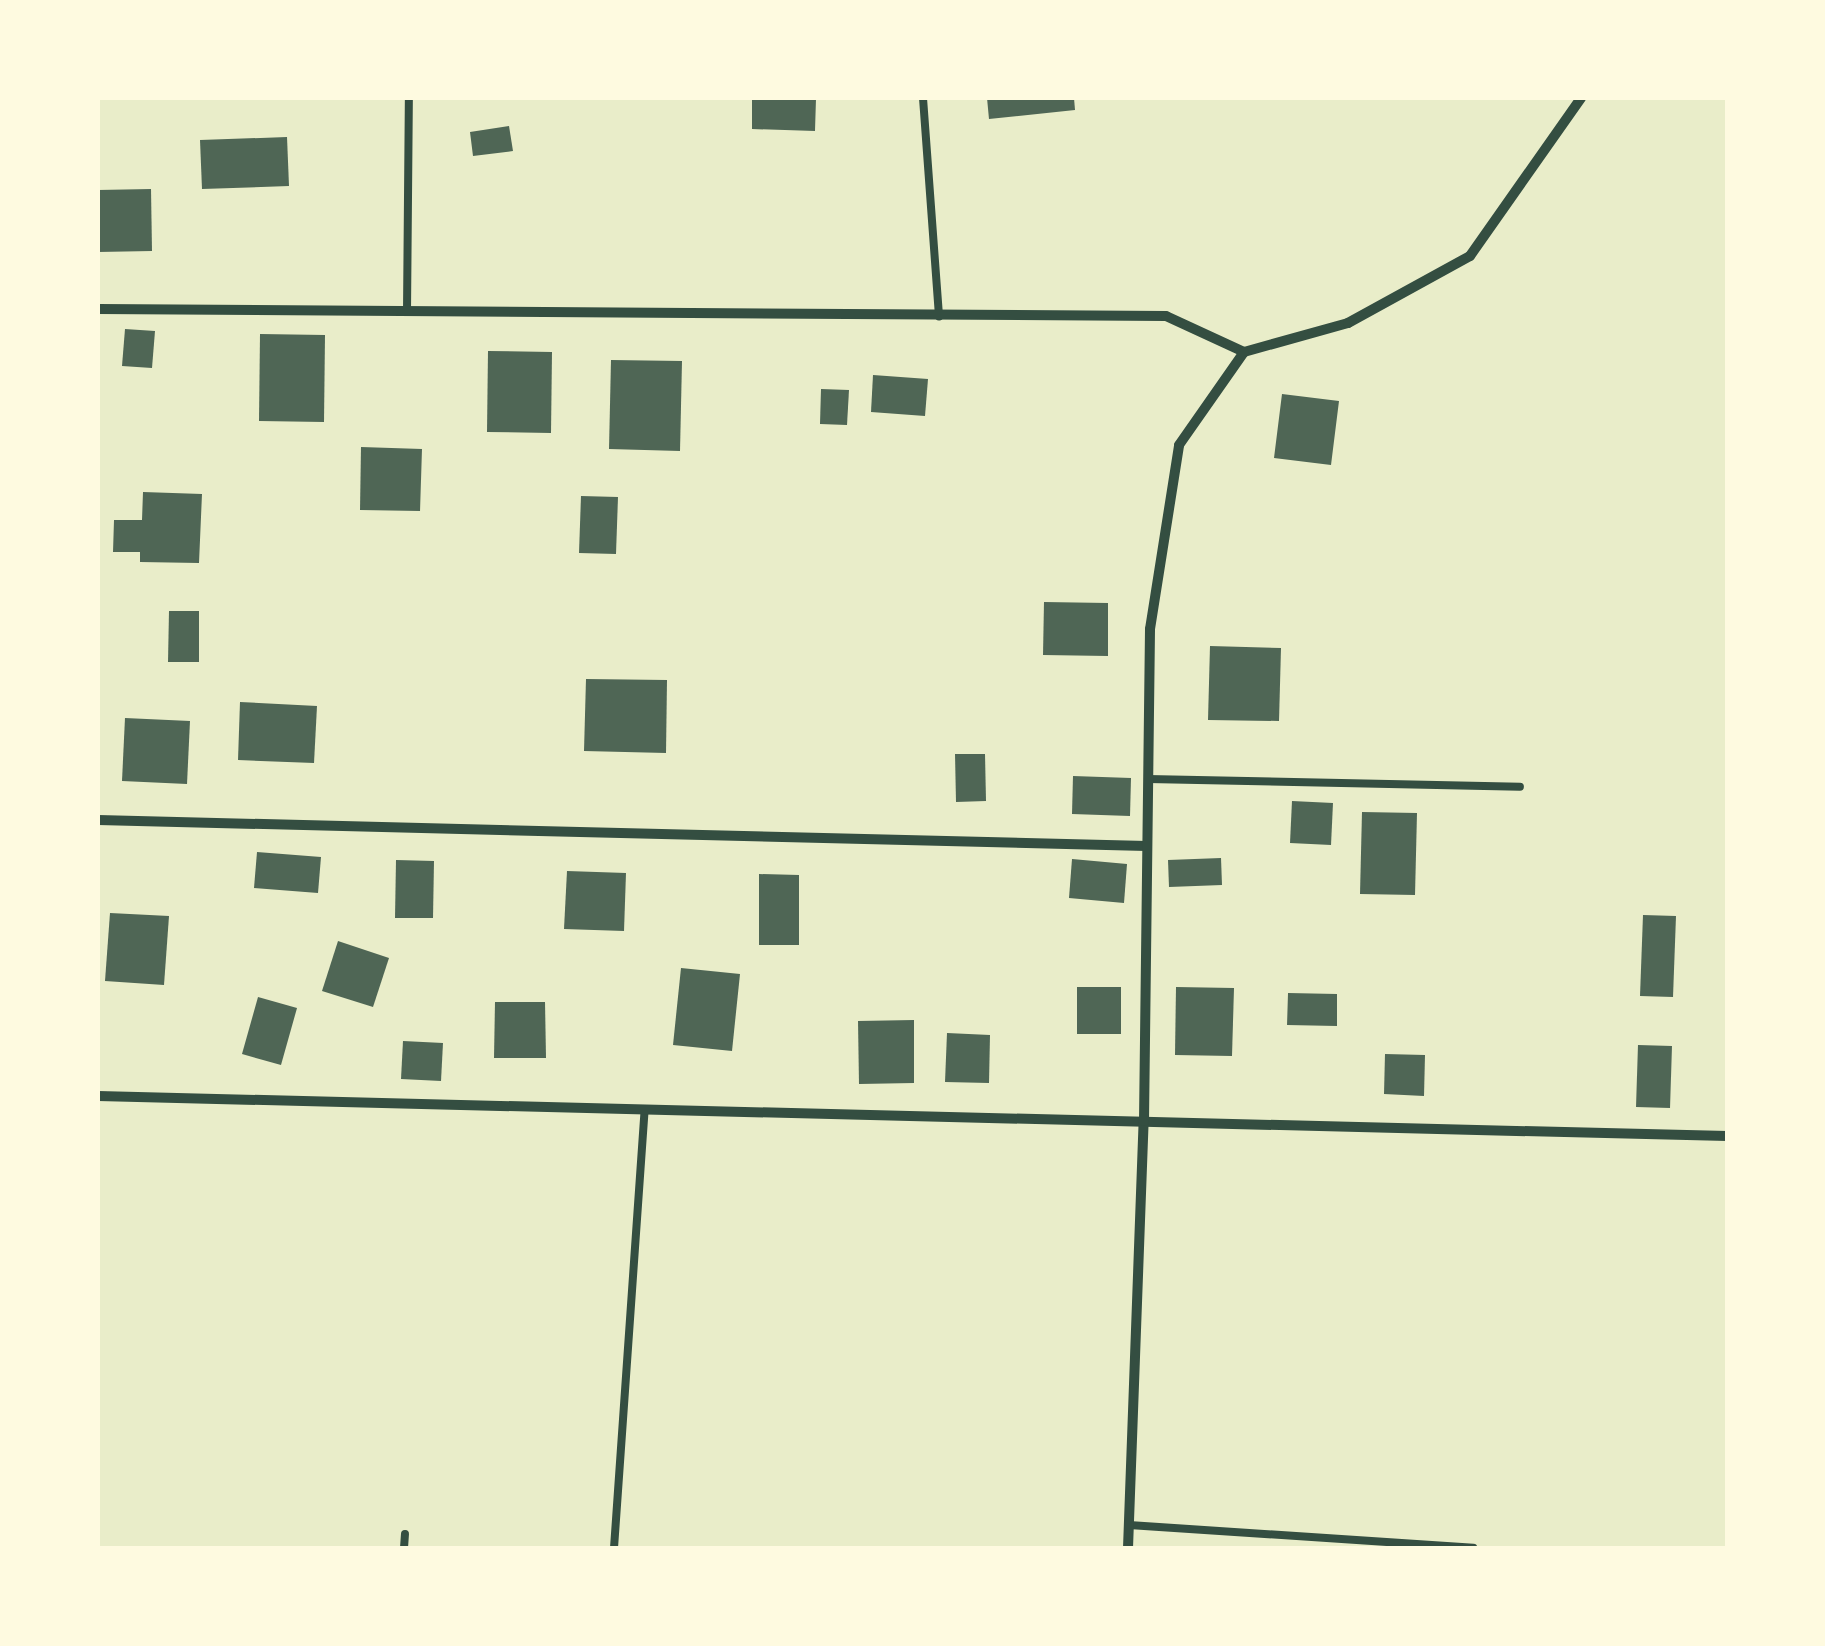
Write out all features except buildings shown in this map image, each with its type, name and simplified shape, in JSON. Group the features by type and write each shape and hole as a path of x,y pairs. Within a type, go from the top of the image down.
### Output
{"street":[{"path":"1128,1548 1144,1122 1150,629 1179,445 1244,352 1348,323 1470,256 1582,98"},
{"path":"98,309 1166,316 1244,352"},
{"path":"98,820 1147,846"},
{"path":"98,1096 1728,1136"}],"lane":[{"path":"407,312 410,98"},
{"path":"923,98 939,316"},
{"path":"1148,778 1520,787"},
{"path":"614,1548 646,1109"},
{"path":"1129,1526 1473,1548"},
{"path":"404,1548 405,1534"}]}
